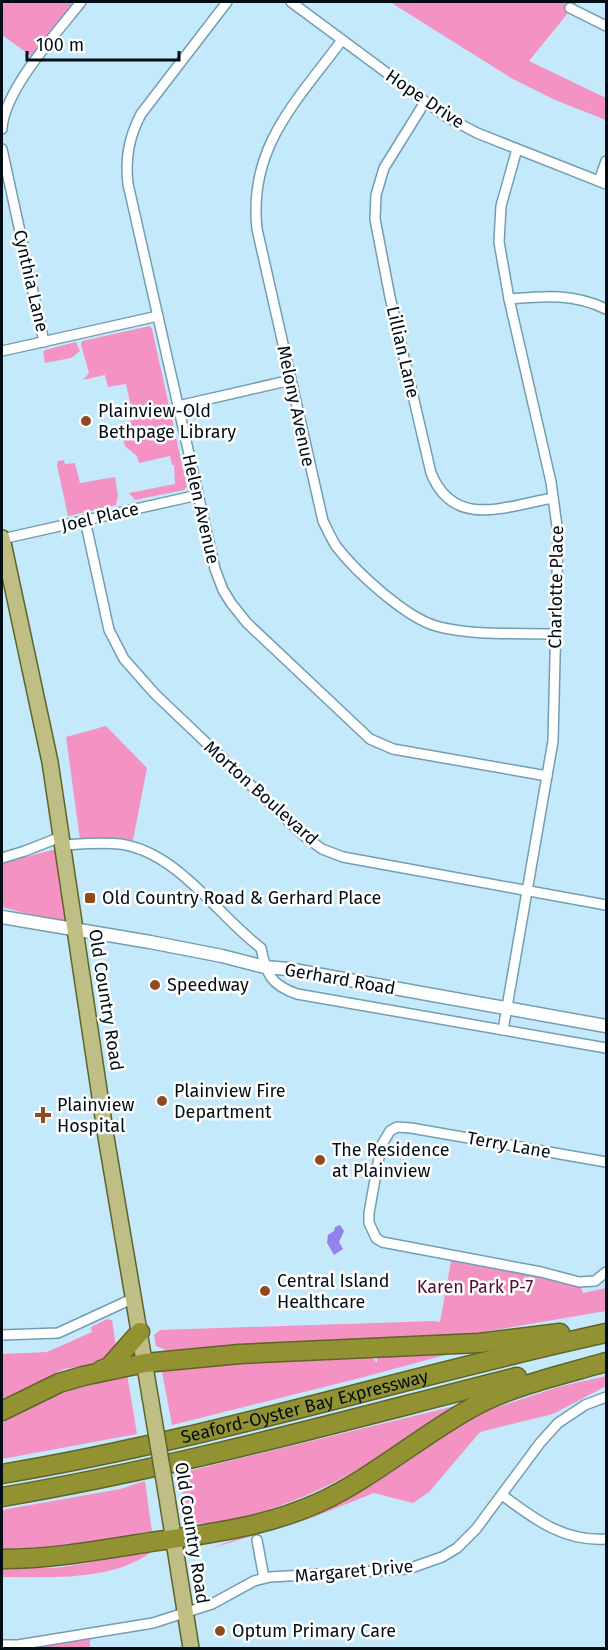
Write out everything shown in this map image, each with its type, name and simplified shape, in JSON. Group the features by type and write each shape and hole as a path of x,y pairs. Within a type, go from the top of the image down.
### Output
{"highway":[{"path":"87,1375 145,1363 240,1354 478,1343 606,1328"},
{"path":"2,1411 59,1383 109,1367 140,1332"},
{"name":"Seaford-Oyster Bay Expressway","path":"2,1474 159,1444 606,1333"},
{"name":"Seaford-Oyster Bay Expressway","path":"2,1497 164,1466 606,1356"},
{"path":"2,1559 54,1557 173,1539 249,1526 282,1516 319,1502 352,1484 473,1407 499,1394 606,1362"}],"main road":[{"name":"Old Country Road","path":"2,539 40,708 63,841 110,1159 191,1648"}],"street":[{"path":"2,129 2,119 13,94 81,2"},
{"name":"Helen Avenue","path":"226,2 141,114 128,146 126,168 215,569 223,590 247,623 370,739 393,749 547,776"},
{"name":"Hope Drive","path":"291,2 445,116 477,133 603,183"},
{"path":"570,8 606,26"},
{"name":"Melony Avenue","path":"342,40 278,126 263,158 257,189 257,230 323,521 336,545 359,570 400,608 421,620 436,626 462,631 556,634"},
{"name":"Lillian Lane","path":"425,102 384,168 376,195 375,219 388,287 431,473 443,496 455,505 469,510 486,510 553,498"},
{"name":"Cynthia Lane","path":"2,149 44,342"},
{"name":"Charlotte Place","path":"503,1030 553,741 558,534 551,482 501,260 499,225 505,187 517,149"},
{"path":"603,183 606,161"},
{"path":"509,299 548,295 564,296 606,309"},
{"path":"2,351 158,316"},
{"path":"178,406 291,380"},
{"name":"Joel Place","path":"2,539 198,495"},
{"name":"Morton Boulevard","path":"85,520 110,630 124,659 155,694 303,835 322,849 343,857 606,904"},
{"path":"2,858 63,841 121,844 143,851 165,862 185,878 240,933 261,948 265,967 282,989 297,994 400,1013 606,1048"},
{"name":"Gerhard Road","path":"2,917 222,956 265,967 288,969 606,1026"},
{"name":"Terry Lane","path":"606,1162 397,1127 390,1131 381,1146 369,1213 371,1232 382,1242 541,1272 579,1282 595,1281 606,1272"},
{"path":"2,1335 58,1333 134,1298"},
{"name":"Margaret Drive","path":"2,1645 18,1645 153,1623 212,1604 264,1578 408,1569 426,1564 457,1548 476,1529 540,1443 558,1423 585,1405 606,1397"},
{"path":"502,1495 541,1524 566,1535 593,1540 606,1539"},
{"path":"257,1540 264,1578"}],"green space":[{"path":"2,2 77,2 34,58 2,35"},
{"path":"390,2 577,2 529,61 606,98 606,120 555,100 511,78"},
{"path":"150,326 187,487 184,490 135,500 129,493 175,484 174,465 172,465 170,456 139,463 137,456 125,446 119,424 134,420 126,384 108,387 105,375 83,380 89,373 81,344 82,341"},
{"path":"76,342 80,351 71,358 45,363 43,352 45,350"},
{"path":"64,460 65,464 75,463 80,483 115,477 118,496 116,505 68,516 57,465 58,461"},
{"path":"106,726 147,768 133,840 80,839 66,737"},
{"path":"60,848 71,925 2,907 2,863"},
{"name":"Karen Park P-7","path":"452,1256 579,1282 583,1293 606,1288 606,1311 454,1337 168,1351 156,1346 154,1335 160,1330 440,1322"},
{"path":"107,1319 112,1320 116,1347 105,1362 64,1369 2,1400 2,1354 47,1352 92,1332 91,1327"},
{"path":"450,1351 449,1354 364,1377 172,1425 162,1372 164,1369 190,1365 368,1356 377,1363 377,1353"},
{"path":"127,1374 137,1434 2,1459 2,1415 42,1394"},
{"path":"606,1376 606,1386 553,1414 480,1432 429,1492 413,1503 374,1493 311,1518 209,1549 311,1511 474,1415 558,1387"},
{"path":"459,1405 383,1455 303,1497 274,1508 223,1521 187,1522 180,1473"},
{"path":"145,1481 152,1532 70,1546 2,1552 2,1510 120,1489"},
{"path":"154,1550 120,1568 101,1573 61,1577 2,1577 2,1564 55,1568"},
{"path":"90,1639 90,1648 33,1648"}],"shaded area":[{"path":"340,1225 344,1231 339,1242 343,1249 334,1255 327,1243 328,1235"}],"place":[{"name":"Plainview-Old Bethpage Library","path":"86,421"},
{"name":"Old Country Road & Gerhard Place","path":"90,898"},
{"name":"Speedway","path":"155,985"},
{"name":"Plainview Fire Department","path":"162,1101"},
{"name":"Plainview Hospital","path":"43,1115"},
{"name":"The Residence at Plainview","path":"320,1160"},
{"name":"Central Island Healthcare","path":"265,1291"},
{"name":"Optum Primary Care","path":"220,1631"}]}
